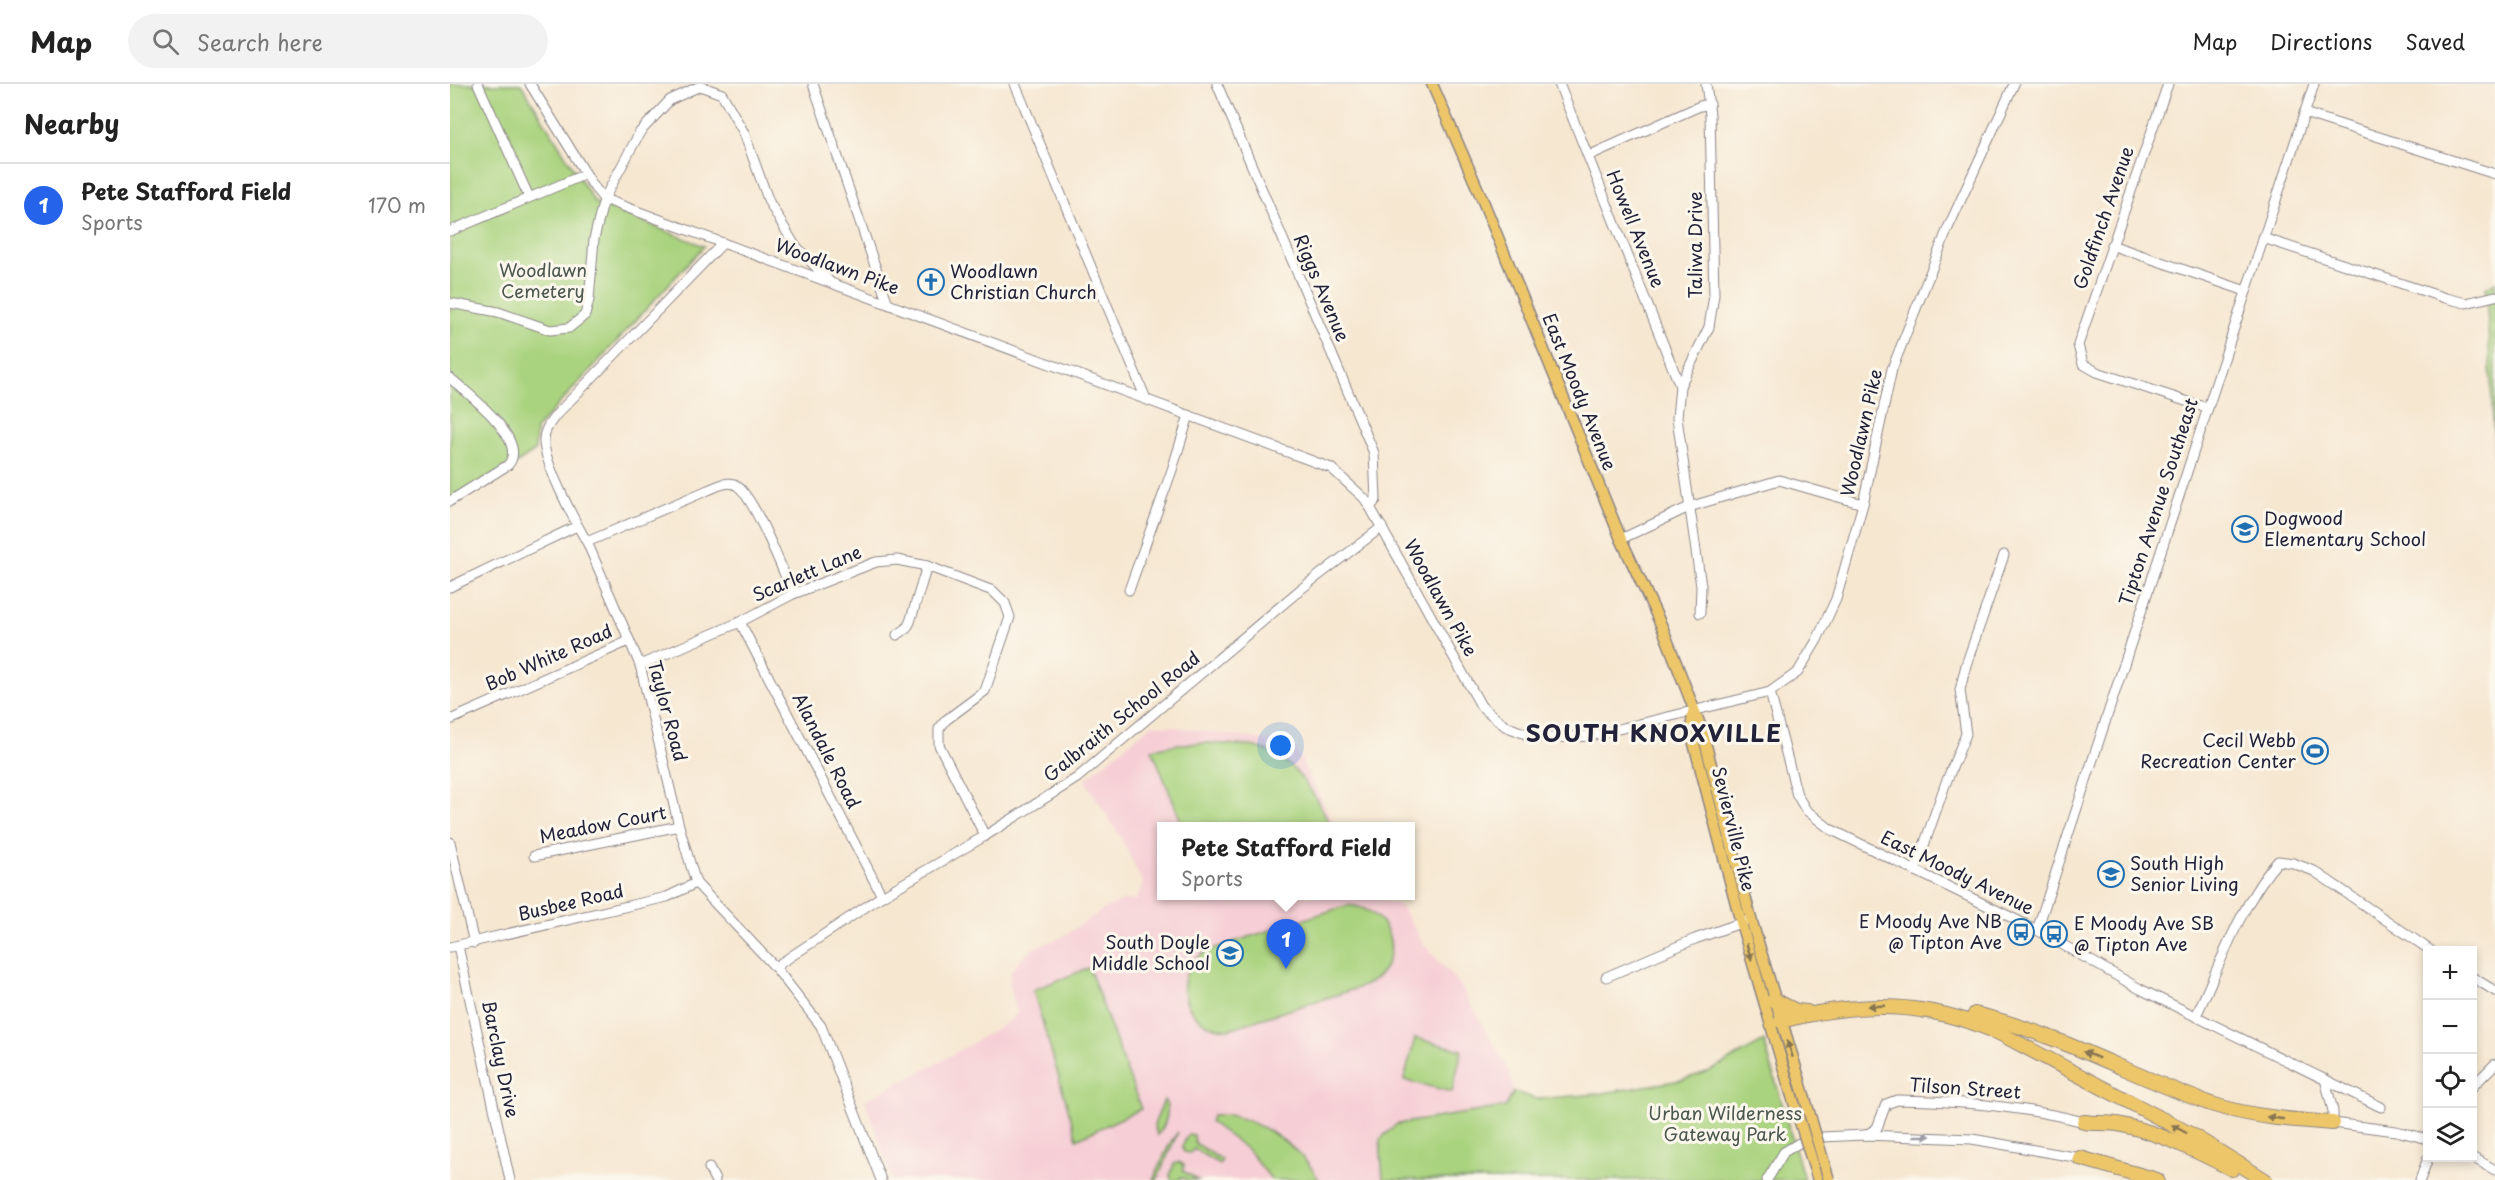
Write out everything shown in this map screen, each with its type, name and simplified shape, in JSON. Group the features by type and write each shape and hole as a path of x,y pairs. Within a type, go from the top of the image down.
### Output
{"highway":[{"path":"1774,1000 1802,1012 1824,1012"},
{"path":"1775,1023 1824,1012 1877,1006 1960,1011 2009,1024 2211,1104 2274,1119 2333,1123"},
{"path":"1934,1010 1975,1022 2001,1034 2190,1134 2265,1180"},
{"path":"2084,1122 2122,1125 2144,1131 2205,1155 2252,1180"},
{"path":"2080,1158 2157,1180"}],"main road":[{"name":"East Moody Avenue","path":"1432,84 1483,201 1621,539 1663,629 1694,712"},
{"name":"Sevierville Pike","path":"1694,712 1702,730 1746,921 1775,1023 1787,1080 1818,1180"},
{"name":"Sevierville Pike","path":"1746,921 1774,1000 1775,1023 1799,1078 1829,1180"}],"street":[{"path":"478,84 529,197"},
{"path":"530,84 604,199"},
{"path":"813,84 888,304"},
{"path":"1015,84 1146,399"},
{"name":"Riggs Avenue","path":"1217,84 1374,453 1376,500 1370,507"},
{"name":"Howell Avenue","path":"1559,84 1680,386"},
{"name":"Taliwa Drive","path":"1700,613 1701,586 1677,418 1680,386 1709,327 1714,295 1710,104 1706,84"},
{"name":"Woodlawn Pike","path":"604,199 1331,468 1364,498 1370,507 1481,706 1505,726 1531,736 1552,738 1590,736 1770,692 1798,672 1817,640 1836,599 1863,504 1892,369 1948,228 2014,84"},
{"name":"Goldfinch Avenue","path":"2168,84 2078,345 2083,364 2097,372 2207,408"},
{"name":"Tipton Avenue Southeast","path":"2037,930 2314,84"},
{"path":"450,303 498,312 550,330 569,328 585,315 589,300 594,239 604,199 640,132 670,100 700,86 722,94 744,133 769,202 794,244 831,283"},
{"path":"1588,156 1700,106 1710,104"},
{"path":"2304,113 2495,174"},
{"path":"450,231 586,174"},
{"path":"2263,238 2445,298 2466,303 2495,296"},
{"name":"Taylor Road","path":"723,243 556,415 547,427 544,438 545,453 577,526 587,542 640,665 679,826 696,884 775,967 821,1026 881,1180"},
{"path":"2111,245 2246,291"},
{"path":"450,378 494,417 509,440 513,460 450,501"},
{"path":"1129,591 1189,415"},
{"path":"1621,539 1689,507 1779,480 1863,504"},
{"path":"587,542 708,490 727,483 735,484 750,499 794,594"},
{"path":"450,587 577,526"},
{"name":"Galbraith School Road","path":"775,967 882,896 985,836 1077,778 1301,589 1382,527"},
{"path":"1915,871 1945,785 1966,734 1960,690 1966,664 2004,555"},
{"name":"Scarlett Lane","path":"640,665 740,622 794,594 876,562 897,560 927,566 993,591 1005,603 1010,617 985,691 978,699 946,720 939,729 939,746 985,836"},
{"path":"897,635 906,629 910,622 927,566"},
{"name":"Alandale Road","path":"740,622 882,896"},
{"name":"Bob White Road","path":"450,720 628,641"},
{"name":"East Moody Avenue","path":"1770,692 1793,786 1806,810 1830,829 2037,930 2140,989 2381,1107"},
{"name":"Meadow Court","path":"534,856 679,826"},
{"path":"450,842 474,943"},
{"path":"2196,1016 2248,905 2266,875 2278,861 2293,863 2314,871 2423,946"},
{"name":"Busbee Road","path":"454,946 667,897 696,884"},
{"path":"1606,977 1695,939 1746,921"},
{"name":"Barclay Drive","path":"454,946 510,1180"},
{"path":"2477,980 2495,991"},
{"path":"2477,1082 2495,1064"},
{"path":"2325,1079 2333,1111 2333,1123 2396,1131 2423,1138"},
{"name":"Tilson Street","path":"1864,1136 1875,1131 1881,1123 1884,1106 1897,1100 1971,1102 2039,1112 2084,1122"},
{"path":"1881,1123 1895,1136"},
{"path":"1767,1180 1784,1152 1798,1143 1822,1137 1933,1136 1994,1142 2080,1158"},
{"path":"2477,1160 2495,1170"},
{"path":"2420,1180 2427,1162"},
{"path":"709,1168 715,1180"}],"shaded area":[{"name":"South Doyle Middle School","path":"1153,724 1293,744 1333,822 1157,822 1157,900 1384,900 1401,906 1425,946 1460,985 1508,1069 1514,1092 1505,1107 1425,1118 1380,1139 1383,1180 893,1180 865,1100 943,1060 1010,1021 1017,1013 1010,985 1011,971 1023,957 1034,948 1062,937 1104,909 1123,901 1136,900 1143,883 1121,838 1086,782 1086,778"}],"green space":[{"name":"Woodlawn Cemetery","path":"450,84 521,84 595,203 704,246 536,429 535,451 450,507"},
{"path":"2495,282 2495,462 2486,288"},
{"path":"1179,744 1238,745 1256,747 1269,752 1281,759 1302,778 1329,822 1181,822 1152,749"},
{"path":"1348,905 1364,909 1376,916 1385,927 1390,939 1390,952 1386,965 1378,977 1364,986 1229,1029 1212,1026 1198,1018 1189,1007 1184,994 1184,981 1189,968 1199,956 1215,948"},
{"path":"1089,968 1141,1109 1077,1139 1033,990"},
{"path":"1415,1038 1462,1050 1452,1092 1404,1080"},
{"name":"Urban Wilderness Gateway Park","path":"1764,1041 1804,1180 1383,1180 1380,1139 1397,1124 1505,1107 1514,1092 1537,1099 1597,1094 1682,1080 1710,1071"},
{"path":"1164,1100 1167,1108 1166,1118 1157,1135 1154,1125"},
{"path":"1229,1115 1255,1124 1281,1139 1303,1157 1319,1180 1272,1180 1247,1149 1210,1122 1212,1116"},
{"path":"1178,1132 1157,1180 1153,1180 1170,1143"},
{"path":"1188,1134 1194,1135 1195,1143 1222,1160 1219,1164 1194,1149 1190,1153 1184,1152 1182,1147"},
{"path":"1179,1162 1184,1165 1183,1171 1198,1180 1187,1180 1181,1177 1179,1180 1171,1180 1170,1174 1174,1164"}],"place":[{"name":"Woodlawn Christian Church","path":"931,282"},
{"name":"Dogwood Elementary School","path":"2245,529"},
{"name":"Cecil Webb Recreation Center","path":"2315,751"},
{"name":"South High Senior Living","path":"2111,874"},
{"name":"E Moody Ave NB @ Tipton Ave","path":"2021,932"},
{"name":"E Moody Ave SB @ Tipton Ave","path":"2054,934"},
{"name":"South Doyle Middle School","path":"1230,953"},
{"name":"Pete Stafford Field","path":"1286,969"}],"district":[{"name":"SOUTH KNOXVILLE","path":"1654,734"}]}
